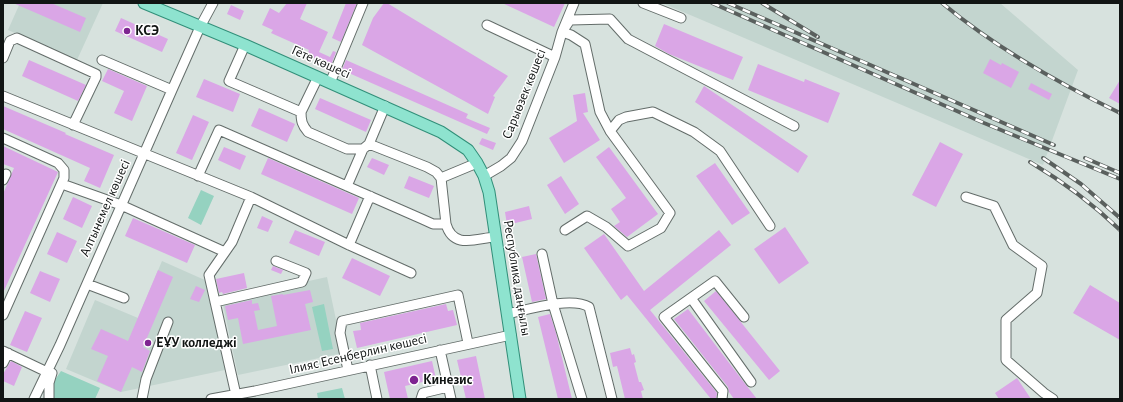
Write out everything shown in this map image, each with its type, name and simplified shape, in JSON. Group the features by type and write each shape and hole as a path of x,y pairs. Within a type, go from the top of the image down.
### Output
{"main road":[{"name":"Гёте көшесі","path":"144,3 166,7 200,27 245,45 441,132 468,150 478,163"},
{"name":"Республика даңғылы","path":"478,163 489,192 494,237 511,335 520,399"}],"street":[{"name":"Алтынемел көшесі","path":"34,399 60,345 200,27 213,3"},
{"path":"330,83 363,3"},
{"name":"Сарыөзек көшесі","path":"484,176 512,158 522,141 555,57 562,32 574,3"},
{"path":"643,3 681,18"},
{"path":"565,230 587,216 606,227 628,246 662,228 670,213 610,131 600,112 585,44 571,35 562,32 570,20 610,19 628,40 794,126"},
{"path":"487,25 555,57"},
{"path":"3,58 10,41 17,38 96,74 96,77 73,125"},
{"path":"245,45 229,81 302,112"},
{"path":"102,60 172,90"},
{"path":"318,77 302,112 301,120 303,127 308,132 347,149 366,146 427,167 436,172 441,178 446,224 453,238 461,241 494,237"},
{"path":"3,96 251,197 349,245 411,273"},
{"path":"347,186 385,106"},
{"path":"610,131 620,120 626,117 653,112 694,132 720,151 770,226"},
{"path":"198,176 219,130 433,224 446,224"},
{"path":"3,138 58,163 64,170 62,184 3,315"},
{"path":"441,178 478,163"},
{"path":"62,184 121,205 225,252"},
{"path":"349,245 370,196"},
{"path":"236,395 209,275 232,242 251,197"},
{"path":"966,198 994,206 1013,245 1042,266 1037,293 1006,320 1006,360 1044,393 1054,399"},
{"path":"542,254 553,304 582,399"},
{"path":"215,302 302,282 306,273 276,261"},
{"path":"722,399 723,390 664,317 715,280 744,317"},
{"path":"87,284 124,298"},
{"path":"348,370 340,333 342,321 458,295 468,343"},
{"path":"691,298 752,382"},
{"path":"507,314 553,304 583,303 589,307 612,399"},
{"path":"142,399 146,379 168,322"},
{"name":"Ілияс Есенберлин көшесі","path":"211,399 236,395 256,395 348,370 468,343 511,335"},
{"path":"49,399 49,383 60,345"},
{"path":"440,350 451,399"},
{"path":"3,363 5,352 47,372"},
{"path":"370,365 377,399"},
{"path":"421,399 423,393 448,387"}],"shaded area":[{"path":"20,3 103,3 77,60 8,30"},
{"path":"662,3 1000,3 1078,70 1043,165"},
{"name":"ЕҰУ колледжі","path":"162,261 207,281 225,370 121,392 66,369 95,300 138,318"},
{"path":"327,277 343,353 238,375 222,300"}],"green space":[{"path":"201,190 214,196 201,225 188,218"},
{"path":"324,304 333,349 322,351 312,307"},
{"path":"61,371 100,388 95,399 53,399 50,387"},
{"path":"342,388 345,399 318,399 317,393"}],"building":[{"path":"13,3 51,3 86,18 80,32"},
{"path":"287,3 307,3 300,19 328,32 319,52 330,57 333,51 336,52 331,65 307,55 309,50 271,33 273,30 262,25 270,8 279,13"},
{"path":"346,3 357,3 341,42 332,38"},
{"path":"384,3 387,3 508,76 493,96 495,97 488,114 362,45 373,18"},
{"path":"502,3 565,3 554,27"},
{"path":"231,5 244,11 240,20 227,14"},
{"path":"121,18 168,39 162,52 115,31"},
{"path":"664,24 743,57 733,80 669,54 655,46"},
{"path":"990,59 1001,65 1002,63 1019,72 1011,88 983,73"},
{"path":"29,60 86,85 78,101 22,76"},
{"path":"346,60 468,114 466,118 490,128 487,134 342,70"},
{"path":"758,64 804,82 805,79 840,93 828,123 748,90"},
{"path":"108,69 147,86 132,121 114,113 124,91 102,81"},
{"path":"204,79 240,94 233,112 196,97"},
{"path":"1120,80 1120,104 1109,98"},
{"path":"1031,83 1052,94 1049,100 1028,89"},
{"path":"704,86 808,156 798,173 695,102"},
{"path":"585,93 588,112 583,113 600,140 564,163 549,138 577,121 573,95"},
{"path":"320,98 371,120 366,132 315,109"},
{"path":"3,106 114,155 100,188 84,181 90,168 3,129"},
{"path":"259,108 295,124 287,142 251,126"},
{"path":"193,115 209,122 192,160 176,153"},
{"path":"482,138 496,143 493,150 479,144"},
{"path":"940,142 963,154 936,207 912,195"},
{"path":"3,146 58,172 3,293 3,194 14,168 3,164"},
{"path":"224,147 246,156 240,170 218,160"},
{"path":"609,147 658,214 627,237 614,226 620,222 611,209 626,198 596,157"},
{"path":"268,158 359,198 352,214 261,174"},
{"path":"372,158 389,165 384,175 367,167"},
{"path":"715,163 750,213 732,225 696,176"},
{"path":"409,176 434,186 429,198 404,188"},
{"path":"561,176 579,204 565,214 547,185"},
{"path":"73,197 92,206 82,228 63,219"},
{"path":"529,206 532,219 507,225 505,212"},
{"path":"262,216 273,221 268,232 257,228"},
{"path":"133,218 195,245 187,263 125,236"},
{"path":"785,227 809,263 779,284 754,249"},
{"path":"295,230 325,242 319,256 289,243"},
{"path":"719,230 731,245 650,310 717,393 716,399 711,399 627,295 621,300 584,248 604,234 644,291"},
{"path":"57,232 77,241 67,263 47,254"},
{"path":"536,254 546,299 532,302 522,257"},
{"path":"352,258 390,276 380,296 342,278"},
{"path":"273,266 283,270 281,274 271,270"},
{"path":"158,270 173,277 143,347 150,351 142,372 132,367 121,392 97,381 108,356 91,349 101,329 128,341"},
{"path":"40,271 60,279 50,302 30,293"},
{"path":"244,273 247,288 223,294 222,292 219,293 216,279"},
{"path":"1090,285 1120,303 1120,340 1073,313"},
{"path":"196,286 205,290 199,302 190,299"},
{"path":"310,290 313,302 305,304 311,330 243,344 238,318 228,320 225,306 252,300 252,304 258,303 260,310 254,311 258,330 277,326 271,296"},
{"path":"716,291 780,371 769,380 704,301"},
{"path":"446,304 448,311 453,310 457,325 357,348 353,331 361,330 360,323"},
{"path":"688,309 757,399 734,399 729,392 728,387 674,319"},
{"path":"25,311 42,318 27,352 10,345"},
{"path":"550,314 572,399 558,399 538,317"},
{"path":"630,348 632,355 634,354 636,362 634,363 639,382 641,382 644,390 641,391 643,399 625,399 617,366 613,367 610,353"},
{"path":"476,356 485,399 466,399 457,360"},
{"path":"11,361 22,367 14,386 3,381 3,374"},
{"path":"432,361 436,379 405,386 408,399 390,399 384,372"},
{"path":"1017,378 1031,399 999,399 995,393"}],"railway":[{"path":"712,3 984,123 1120,179"},
{"path":"728,3 1054,145"},
{"path":"762,3 818,37"},
{"path":"942,3 984,35 1028,64 1120,113"},
{"path":"1043,158 1081,184 1120,218"},
{"path":"1085,158 1120,173"},
{"path":"1030,162 1077,193 1120,230"}],"place":[{"name":"КСЭ","path":"127,31"},
{"name":"ЕҰУ колледжі","path":"148,343"},
{"name":"Кинезис","path":"414,380"}]}
